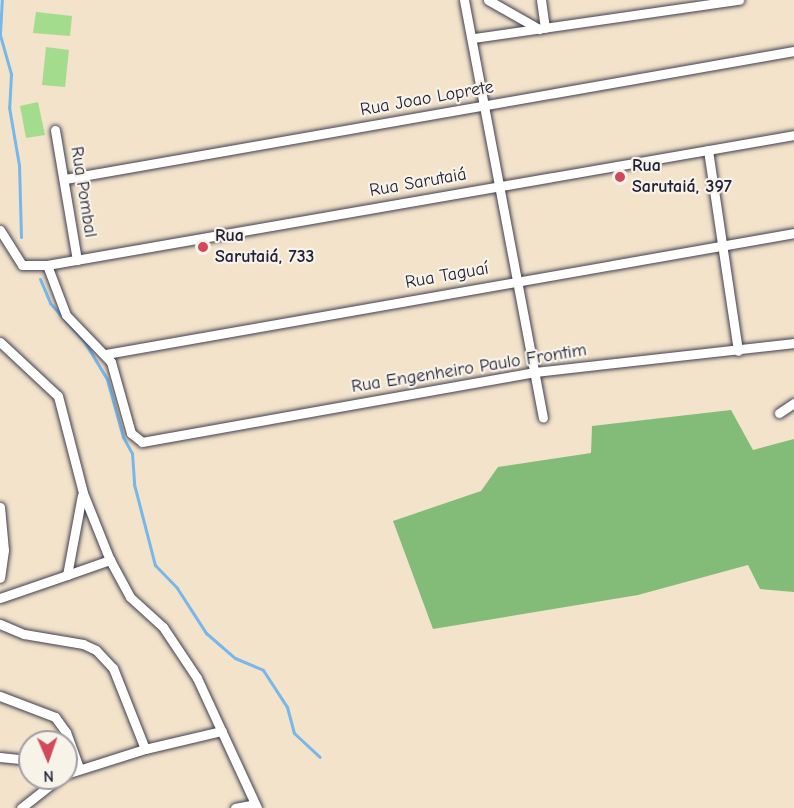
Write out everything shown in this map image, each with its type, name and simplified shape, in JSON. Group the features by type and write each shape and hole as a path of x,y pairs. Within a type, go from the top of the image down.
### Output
{"street":[{"path":"464,0 474,38 543,418"},
{"path":"488,0 542,29"},
{"path":"541,0 542,29"},
{"path":"474,38 739,0"},
{"name":"Rua Joao Loprete","path":"65,179 794,51"},
{"name":"Rua Pombal","path":"56,130 77,260"},
{"name":"Rua Sarutaiá","path":"0,230 22,265 48,265 794,135"},
{"path":"708,150 738,351"},
{"name":"Rua Taguaí","path":"106,354 794,233"},
{"path":"48,265 66,315 106,354"},
{"path":"0,342 51,385 58,396 83,493 110,560 130,597 164,627 191,669 256,806 235,808"},
{"name":"Rua Engenheiro Paulo Frontim","path":"106,354 131,434 137,440 150,441 535,372 794,343"},
{"path":"779,413 794,403"},
{"path":"67,575 83,493"},
{"path":"0,507 4,550 0,578"},
{"path":"0,597 110,560"},
{"path":"0,624 24,634 83,644 96,650 113,668 145,749"},
{"path":"0,696 55,717 65,730"},
{"path":"78,768 222,731"},
{"path":"0,757 18,759"},
{"path":"21,808 44,790"}],"green space":[{"path":"36,12 72,16 70,36 33,33"},
{"path":"46,47 69,50 65,87 42,85"},
{"path":"38,102 45,135 26,138 20,106"},
{"path":"731,410 753,450 794,439 794,592 760,589 748,565 638,595 433,629 393,521 481,491 498,467 591,453 592,426"}],"waterway":[{"path":"0,34 2,0"},
{"path":"0,35 11,74 9,107 19,165 21,237"},
{"path":"40,279 50,303 84,341 107,379 123,437 132,453 134,484 155,565 177,588 206,633 235,658 263,670 287,707 294,733 320,757"}],"place":[{"name":"Rua Sarutaiá, 397","path":"620,177"},
{"name":"Rua Sarutaiá, 733","path":"203,247"}]}
